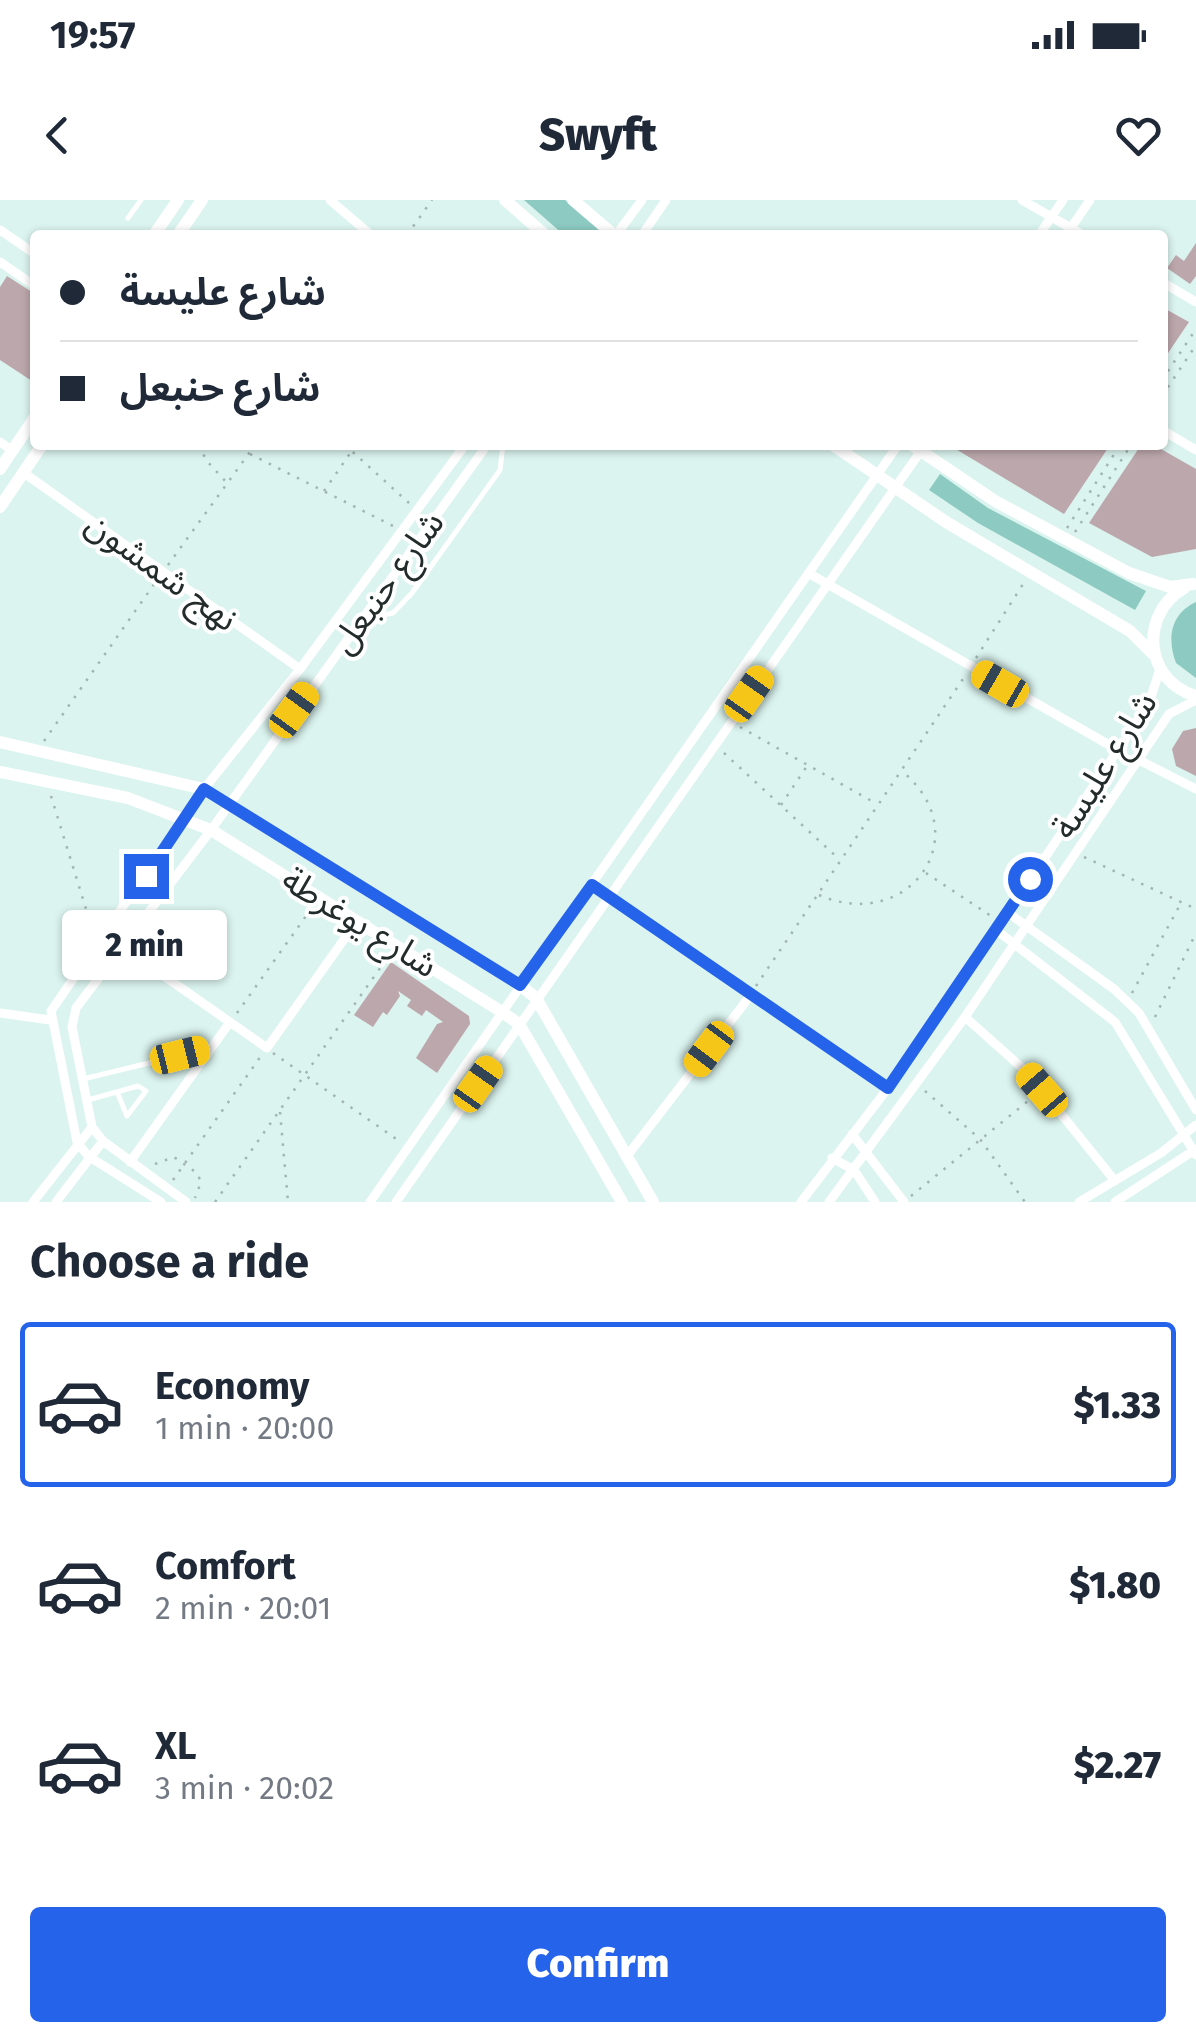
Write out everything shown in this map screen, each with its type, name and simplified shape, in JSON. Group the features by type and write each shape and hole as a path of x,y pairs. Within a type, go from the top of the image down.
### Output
{"street":[{"path":"157,230 178,200"},
{"path":"181,230 202,200"},
{"path":"330,200 364,230"},
{"path":"505,200 538,230"},
{"path":"573,200 609,230"},
{"path":"619,230 642,200"},
{"path":"645,230 666,200"},
{"path":"1022,200 1067,230"},
{"path":"1043,230 1063,200"},
{"path":"1069,230 1090,200"},
{"path":"0,230 30,251"},
{"path":"1,266 30,283"},
{"path":"1168,286 1196,302"},
{"path":"0,469 30,425"},
{"path":"1168,434 1196,450"},
{"path":"0,442 13,451"},
{"path":"0,507 39,450"},
{"name":"شارع حنبعل","path":"50,1020 204,789 300,669 461,450"},
{"name":"شارع حنبعل","path":"189,1202 130,1162 92,1127 73,1018 483,450"},
{"path":"840,450 1030,574 1130,631 1171,683 1196,698"},
{"path":"370,1202 895,450"},
{"path":"396,1202 918,450"},
{"path":"925,450 1065,539 1148,582 1170,588 1195,584"},
{"name":"نهج شمشون","path":"24,472 300,669"},
{"path":"810,574 1118,750"},
{"path":"1157,662 1154,626 1159,612 1168,600 1195,584"},
{"name":"شارع عليسة","path":"801,1202 888,1088 1149,704 1157,662"},
{"name":"شارع عليسة","path":"829,1202 965,1017 1169,714 1196,698"},
{"name":"شارع يوغرطة","path":"0,742 204,789 520,985 536,998 653,1202"},
{"path":"1137,759 1196,789"},
{"name":"شارع يوغرطة","path":"0,772 128,798 186,818 320,896 502,1012 518,1024 622,1202"},
{"path":"592,885 888,1088"},
{"path":"1007,912 1128,1001 1196,1110"},
{"path":"124,948 267,1048 357,921"},
{"path":"997,926 1115,1022 1195,1151 1115,1202"},
{"path":"627,1156 750,996"},
{"path":"0,1013 50,1020 77,1142 88,1156 161,1202"},
{"path":"965,1017 1042,1090 1114,1181"},
{"path":"130,1162 230,1022"},
{"path":"1078,1202 1196,1126"},
{"path":"33,1202 92,1127"},
{"path":"852,1134 904,1202"},
{"path":"56,1202 103,1141"},
{"path":"832,1158 854,1170 874,1202"}],"lane":[{"path":"128,218 141,200"},
{"path":"360,619 393,614 412,592 500,470 502,450"},
{"path":"83,1079 213,1047"},
{"path":"87,1100 138,1086 146,1092 126,1116 117,1092"}],"path":[{"path":"410,230 432,200"},
{"path":"1168,371 1196,329"},
{"path":"1168,387 1196,345"},
{"path":"201,450 227,483"},
{"path":"39,748 251,450"},
{"path":"1065,539 1117,450"},
{"path":"1065,539 1127,450"},
{"path":"324,491 352,451 418,510"},
{"path":"249,453 403,532"},
{"path":"750,996 1030,574"},
{"path":"730,722 878,805"},
{"path":"714,744 840,860"},
{"path":"780,806 808,765"},
{"path":"817,895 843,906 876,906 898,897 924,872 932,852 933,816 925,796 901,770"},
{"path":"46,780 92,925"},
{"path":"1074,852 1196,909"},
{"path":"924,872 997,926"},
{"path":"230,1022 320,896"},
{"path":"1128,1001 1182,902"},
{"path":"1149,1030 1196,934"},
{"path":"215,1202 397,944"},
{"path":"167,1188 267,1048 408,1147"},
{"path":"916,1084 980,1139 1024,1202"},
{"path":"904,1202 1042,1090"},
{"path":"280,1110 288,1202"},
{"path":"147,1173 164,1157 184,1164 201,1182 189,1202"}],"shaded area":[{"path":"524,200 565,200 600,230 558,230"},
{"path":"940,474 988,508 1146,591 1135,610 978,523 929,490"},
{"path":"1196,602 1196,678 1176,663 1172,636 1176,620"}],"building":[{"path":"1196,243 1196,276 1190,284 1168,269 1176,255 1184,261"},
{"path":"7,276 30,291 30,380 0,360 0,287"},
{"path":"1168,310 1189,322 1168,353"},
{"path":"957,450 1107,450 1064,514"},
{"path":"1138,450 1163,450 1196,469 1196,549 1152,557 1089,523"},
{"path":"1196,728 1196,776 1176,766 1172,749 1183,731"},
{"path":"391,962 469,1016 470,1024 437,1073 416,1058 437,1024 443,1022 426,1010 422,1016 407,1006 411,1000 398,991 400,996 387,1015 383,1012 373,1027 354,1015"}],"route":[{"path":"146,876 204,789 520,985 592,885 888,1088 1030,879"}]}
